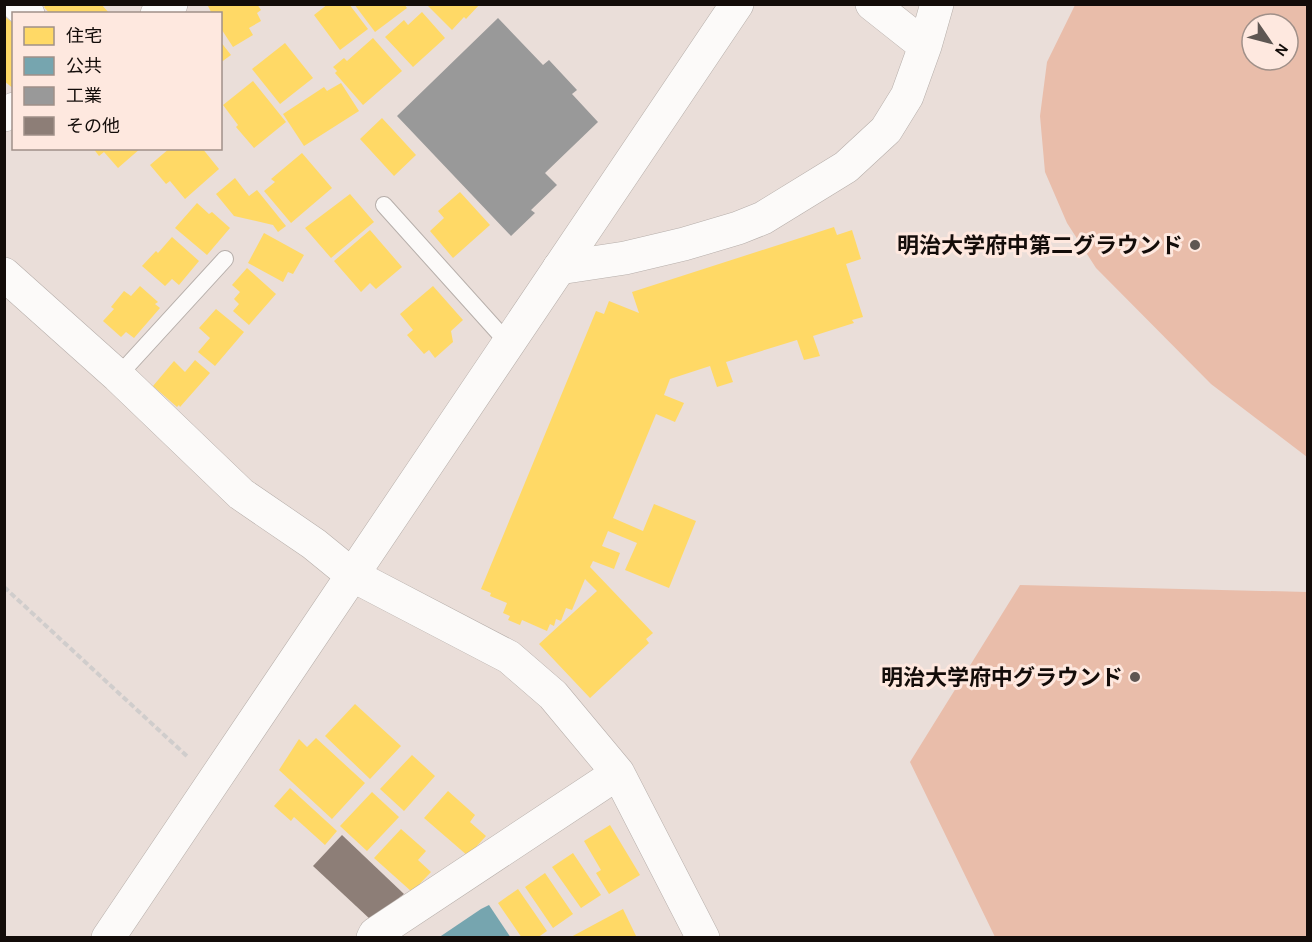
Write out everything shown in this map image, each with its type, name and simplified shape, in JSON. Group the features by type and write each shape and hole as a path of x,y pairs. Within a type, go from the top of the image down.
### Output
{"street":[{"path":"108,938 737,4"},
{"path":"873,4 925,46"},
{"path":"559,268 625,258 738,228 763,218 846,168 886,130 907,96 937,4"},
{"path":"4,274 118,376 241,494 314,544 352,575 509,657 553,695 618,773 703,938"},
{"path":"373,938 375,934 618,773"}],"lane":[{"path":"384,205 508,343"},
{"path":"118,376 225,259"}],"path":[{"path":"4,587 213,780"}],"shaded area":[{"name":"明治大学府中第二グラウンド","path":"1075,5 1307,5 1307,457 1211,384 1096,268 1067,223 1045,172 1040,116 1047,62"},
{"name":"明治大学府中グラウンド","path":"1020,585 1307,592 1307,937 995,937 910,762"}],"building: 住宅":[{"path":"47,4 101,4 108,12 48,12 44,7"},
{"path":"211,4 257,4 261,10 257,13 261,21 249,28 253,35 233,47 222,30 222,12 211,12 208,6"},
{"path":"328,4 349,4 368,29 340,50 314,15"},
{"path":"354,4 404,4 407,8 375,32"},
{"path":"426,4 480,4 452,30"},
{"path":"422,12 445,38 413,67 385,37 404,20 408,25"},
{"path":"4,16 12,22 12,87 4,81"},
{"path":"373,38 402,71 363,105 335,73 337,71 333,67 344,58 347,61"},
{"path":"285,43 313,78 280,104 252,69"},
{"path":"222,44 231,55 222,62"},
{"path":"253,81 286,122 254,148 236,127 238,125 223,105"},
{"path":"341,83 359,111 304,146 283,114 324,87 327,91"},
{"path":"382,118 416,155 394,176 360,139"},
{"path":"94,150 139,150 118,168 104,152 99,156"},
{"path":"168,150 204,150 219,169 185,199 170,181 166,184 150,165"},
{"path":"302,153 332,188 291,223 264,191 275,182 271,179"},
{"path":"235,178 249,196 257,190 286,226 278,232 273,225 234,216 216,194"},
{"path":"460,192 490,225 453,258 430,231 444,218 438,211"},
{"path":"350,194 374,222 331,258 305,228"},
{"path":"197,203 209,214 212,212 230,228 207,255 175,228"},
{"path":"834,227 837,235 852,230 861,259 846,264 863,317 852,320 854,323 813,336 820,356 804,360 797,340 726,362 733,382 717,387 710,366 670,379 664,395 684,403 675,422 656,414 613,518 643,531 654,504 696,521 669,588 625,570 637,543 608,531 602,546 620,553 614,569 593,561 590,567 653,633 646,639 649,643 590,698 539,644 597,591 585,579 572,610 566,608 561,621 556,619 554,626 550,624 547,631 522,620 520,625 508,620 510,616 503,613 507,603 490,596 491,593 481,589 596,311 604,314 609,301 639,313 632,292"},
{"path":"370,230 402,267 376,289 370,283 361,292 334,261"},
{"path":"264,233 304,255 293,274 288,272 283,282 248,263"},
{"path":"172,237 199,261 179,285 172,279 165,286 142,266"},
{"path":"247,268 276,294 249,325 233,311 239,304 234,299 240,292 232,285"},
{"path":"140,286 158,302 155,304 160,308 134,338 126,332 121,337 103,321 114,309 111,307 124,291 131,296"},
{"path":"433,286 463,320 451,331 453,342 435,358 429,350 424,354 407,335 413,330 400,314"},
{"path":"216,309 244,332 215,366 198,352 210,338 199,328"},
{"path":"195,360 210,373 180,407 179,405 177,407 153,386 174,361 185,372"},
{"path":"355,704 401,746 370,779 325,736"},
{"path":"316,738 365,783 332,819 279,770 299,739 307,747"},
{"path":"412,755 435,776 404,811 380,789"},
{"path":"290,788 337,831 325,845 294,817 291,821 274,806"},
{"path":"448,791 475,815 470,822 486,836 468,856 424,818"},
{"path":"372,792 399,817 367,851 340,826"},
{"path":"610,825 640,875 609,894 596,873 601,870 584,841"},
{"path":"401,829 426,851 418,860 431,872 412,892 374,858"},
{"path":"573,853 601,895 581,908 552,867"},
{"path":"545,873 573,914 553,928 525,887"},
{"path":"518,889 547,931 537,938 522,938 498,903"},
{"path":"623,909 637,938 569,938"}],"building: 公共":[{"path":"489,905 511,938 438,938 481,909"}],"building: 工業":[{"path":"498,18 543,65 549,60 577,90 572,94 598,122 545,173 557,185 531,210 535,213 511,236 397,116"}],"building: その他":[{"path":"342,835 404,894 371,920 313,866"}],"place":[{"name":"明治大学府中第二グラウンド","path":"1195,245"},
{"name":"明治大学府中グラウンド","path":"1135,677"}]}
